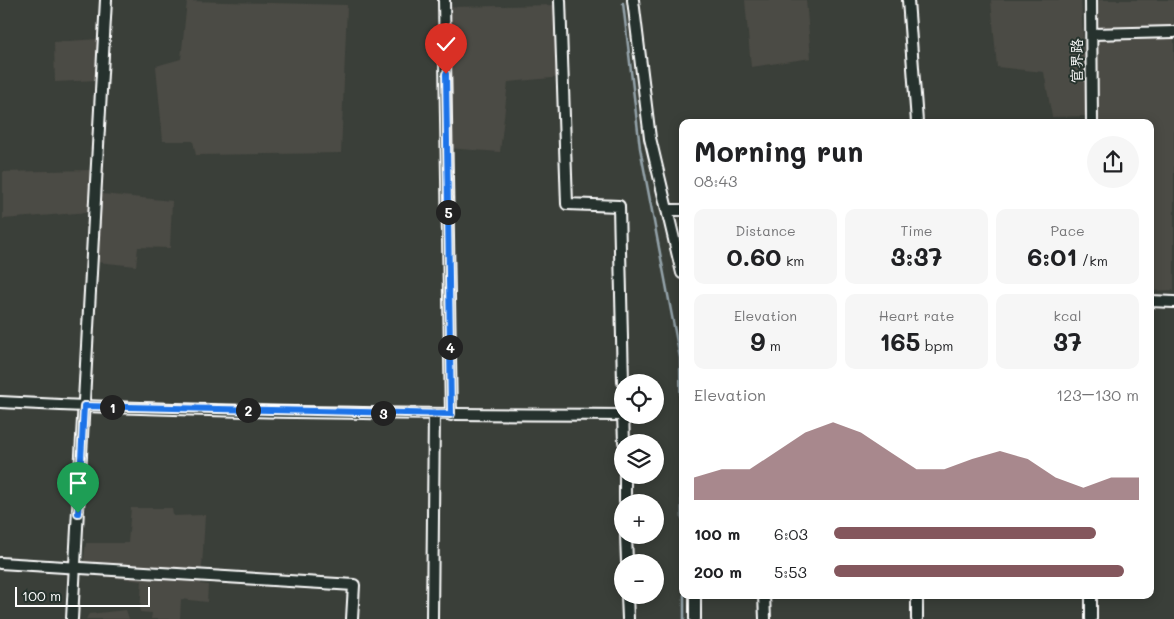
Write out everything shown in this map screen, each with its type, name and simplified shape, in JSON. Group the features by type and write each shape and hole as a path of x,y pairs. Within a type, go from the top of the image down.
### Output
{"street":[{"path":"72,619 106,0"},
{"path":"444,0 451,414"},
{"path":"560,0 566,204 618,206 623,374"},
{"path":"632,0 650,138 679,260"},
{"path":"908,0 917,119"},
{"name":"官界路","path":"1091,0 1092,119"},
{"path":"1092,34 1174,32"},
{"path":"668,210 679,210"},
{"path":"1154,301 1174,302"},
{"path":"0,402 84,406 434,414 614,415"},
{"path":"432,619 434,414"},
{"path":"0,563 75,566 354,585 352,619"},
{"path":"695,599 695,619"},
{"path":"764,599 765,619"},
{"path":"917,599 917,619"},
{"path":"1091,599 1091,619"},
{"path":"627,604 628,619"}],"shaded area":[{"path":"745,0 806,0 811,58 751,67"},
{"path":"991,0 1081,0 1087,116 1052,117 1044,72 997,67"},
{"path":"1092,0 1174,0 1174,290 1154,291 1154,119 1092,119"},
{"path":"187,1 347,5 341,153 196,155 193,141 163,141 156,66 181,59"},
{"path":"560,5 562,77 508,82 500,152 447,148 450,7"},
{"path":"99,39 97,80 55,82 54,42"},
{"path":"93,170 89,212 3,219 3,172"},
{"path":"102,194 172,201 170,248 138,247 136,266 97,262"},
{"path":"131,508 172,508 173,516 205,515 201,584 208,585 207,602 181,599 180,619 151,619 152,613 140,612 142,581 82,574 86,543 128,543"},
{"path":"126,610 129,619 86,619 89,614"}],"waterway":[{"path":"623,3 640,148 679,353"},
{"path":"684,599 684,619"}],"route":[{"path":"78,513 84,406 451,414 446,74"}]}
